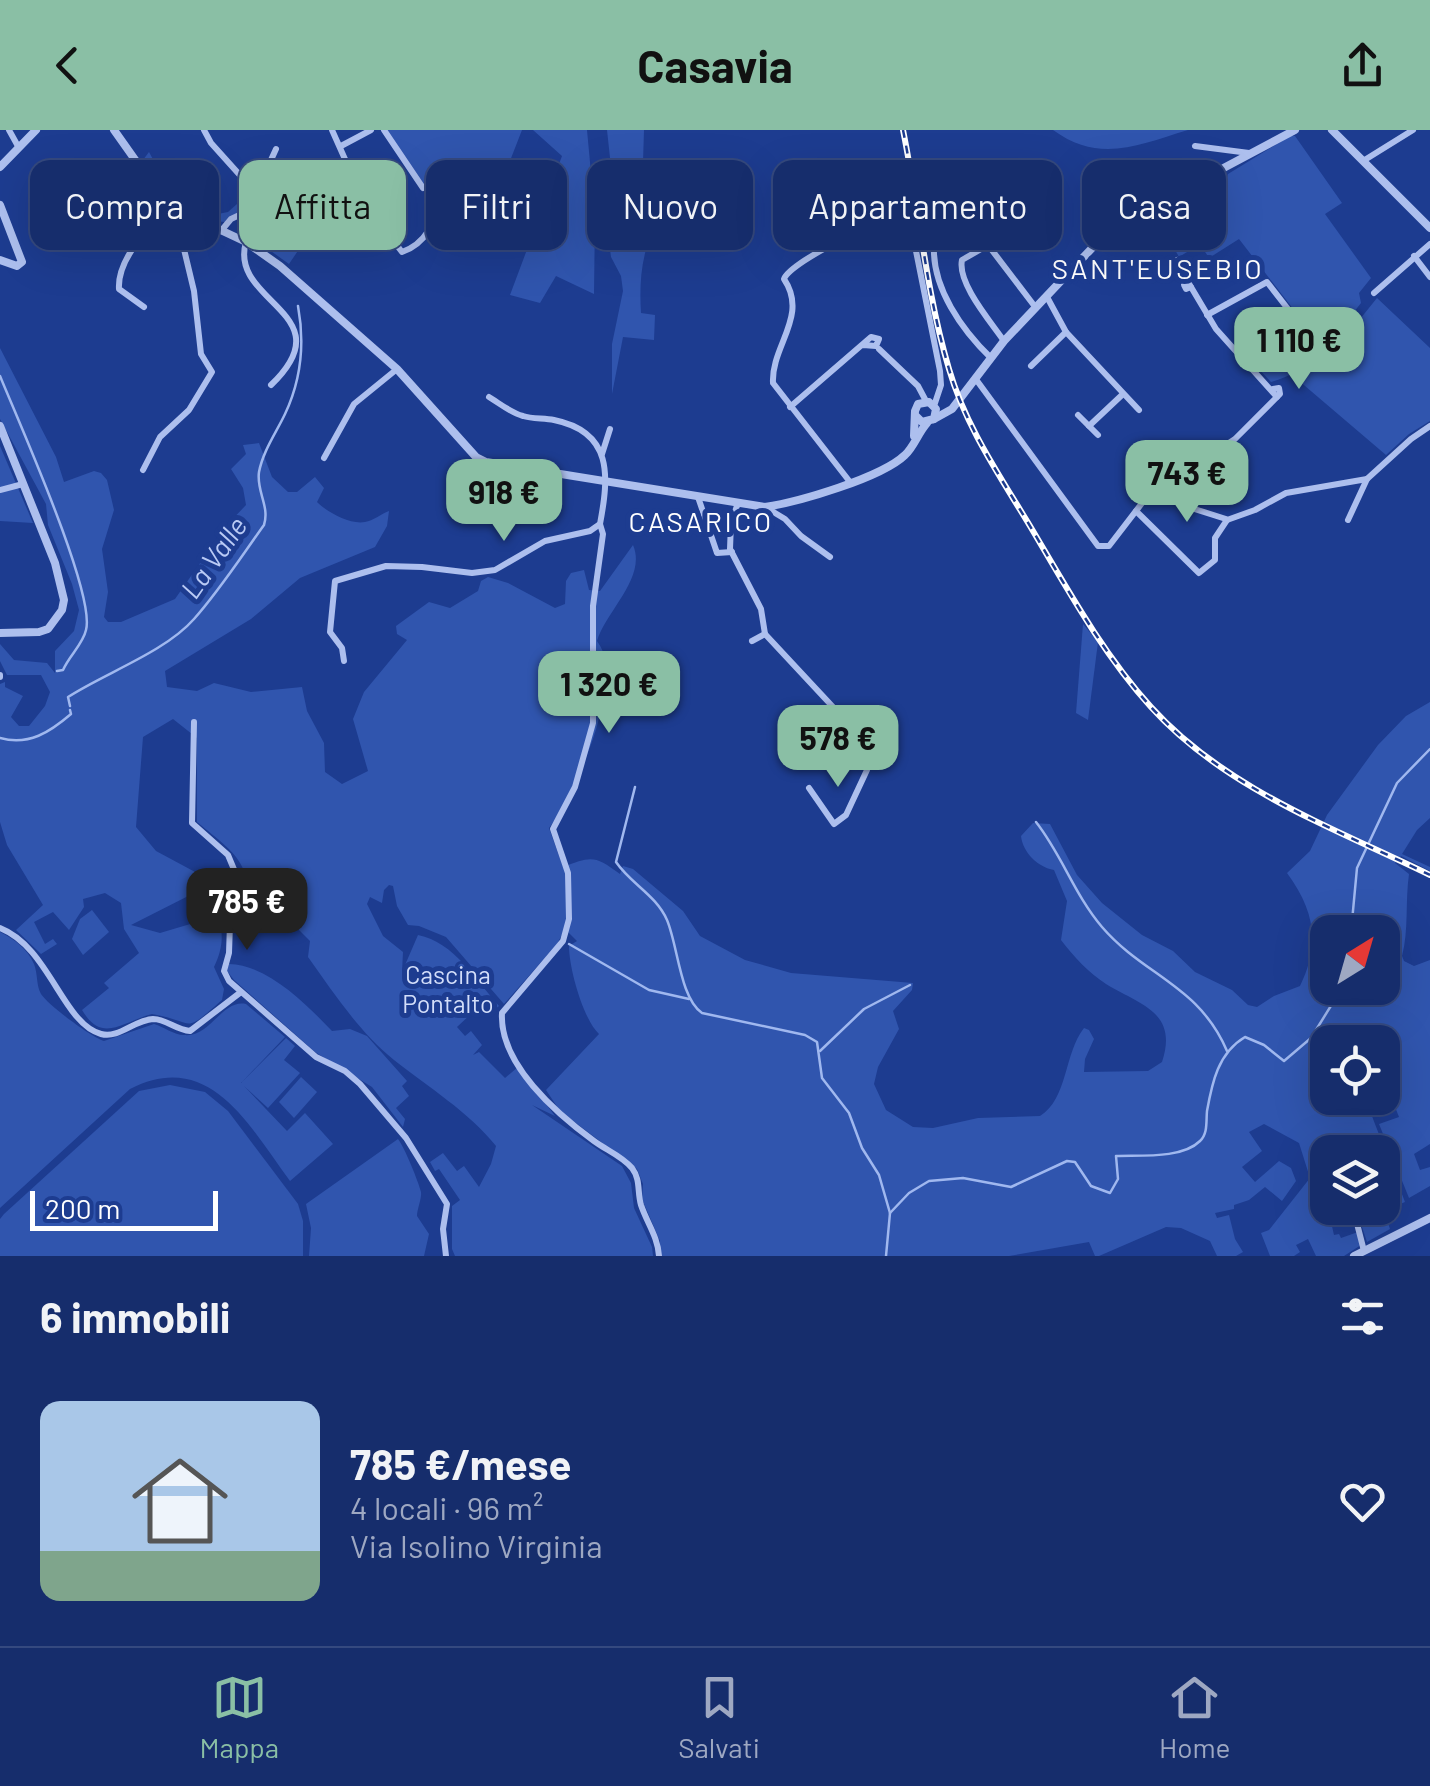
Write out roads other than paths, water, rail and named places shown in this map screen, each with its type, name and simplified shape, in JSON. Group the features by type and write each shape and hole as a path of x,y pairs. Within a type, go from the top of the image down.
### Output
{"street":[{"path":"9,130 20,149"},
{"path":"0,167 36,130"},
{"path":"114,130 136,160"},
{"path":"204,130 239,173"},
{"path":"332,130 365,204 402,252 426,236"},
{"path":"341,146 371,130"},
{"path":"384,130 423,188"},
{"path":"257,250 397,368 476,457 486,462 765,507 793,502 850,482 900,459 930,421 957,402 1004,341 1095,245 1154,205 1295,130"},
{"path":"1332,130 1430,228"},
{"path":"1364,161 1413,130"},
{"path":"1195,146 1249,153"},
{"path":"270,160 276,148"},
{"path":"0,205 22,262 17,266 0,260"},
{"path":"850,482 773,383 772,373 790,330 792,313 793,300 785,274 816,253 902,213 909,216 912,224 941,382 916,415 914,441"},
{"path":"225,233 239,217"},
{"path":"219,230 239,239"},
{"path":"1374,293 1430,244"},
{"path":"1004,341 976,301 960,269 962,260 988,245 1036,308"},
{"path":"134,250 118,277 119,289 144,307"},
{"path":"143,470 160,438 189,410 212,372 201,354 194,292 184,250"},
{"path":"245,250 244,263 254,282 287,316 294,335 296,356 271,386"},
{"path":"934,250 934,265 968,336 991,358"},
{"path":"1414,256 1430,277"},
{"path":"975,378 1098,546 1109,546 1153,490 1163,489 1235,439 1275,393 1245,364 1207,316 1177,260"},
{"path":"1207,316 1267,282 1288,309"},
{"path":"1047,297 1066,332 1139,410"},
{"path":"1031,366 1066,332"},
{"path":"790,407 863,345"},
{"path":"879,349 918,386 928,404 930,421"},
{"path":"324,458 354,404 397,368"},
{"path":"1089,426 1124,394"},
{"path":"488,397 523,416 556,420 592,437 602,454 608,482 593,606 594,723 575,787 553,829 568,873 568,929 563,941 502,1014 502,1023 508,1051 558,1114 631,1168 640,1186 640,1202 658,1256"},
{"path":"928,404 957,402"},
{"path":"916,415 919,420 930,421"},
{"path":"1078,415 1098,435"},
{"path":"0,426 55,563 64,600 58,618 48,628 39,632 0,633"},
{"path":"1348,520 1367,479 1430,426"},
{"path":"602,454 610,429"},
{"path":"1136,510 1199,573 1215,560 1215,538 1228,520 1286,493 1367,479"},
{"path":"0,490 23,484"},
{"path":"1163,489 1188,506 1228,520"},
{"path":"698,497 718,552 732,552"},
{"path":"738,503 732,523 732,552 761,609 765,634 854,736"},
{"path":"765,507 830,557"},
{"path":"344,660 342,648 330,632 335,580 386,566 472,573 494,570 544,542 590,531 600,524"},
{"path":"752,641 765,634"},
{"path":"194,722 190,820 228,855 244,896 230,924 224,972 241,992 316,1058 345,1071 406,1138 447,1204 443,1229 446,1256"},
{"path":"809,788 834,824 846,815 866,770"},
{"path":"0,928 22,940 40,959 83,1024 97,1034 109,1036 154,1019 190,1030 241,992"},
{"path":"1354,1256 1430,1218"},
{"path":"1357,1225 1364,1251"}],"waterway":[{"name":"La Valle","path":"70,706 68,697 182,631 264,525 259,472 298,375 298,306"},
{"path":"0,376 68,545 86,610 84,635 63,670 57,671"},
{"name":"La Valle","path":"0,738 20,740 38,736 63,721 70,710"},
{"path":"1353,915 1357,868 1397,783 1430,749"},
{"path":"635,787 616,862 662,911 689,996 702,1013 805,1035 817,1042 822,1078 849,1113 862,1148 879,1175 890,1213 886,1256"},
{"path":"1036,822 1102,927 1202,1011 1227,1051"},
{"path":"569,944 649,990 689,999"},
{"path":"820,1051 864,1009 910,985"},
{"path":"890,1213 909,1193 929,1181 963,1178 1011,1187 1067,1161 1075,1162 1091,1186 1110,1193 1118,1179 1116,1156 1183,1151 1203,1138 1214,1080 1222,1060 1236,1044 1245,1037 1264,1045 1284,1061 1311,1038 1331,1005"}],"railway":[{"path":"903,130 934,310 956,391 986,453 1103,645 1151,707 1212,761 1282,804 1430,875"}],"district":[{"name":"SANT'EUSEBIO","path":"1158,268"},
{"name":"CASARICO","path":"701,521"}],"park label":[{"name":"Cascina Pontalto","path":"448,988"}]}
